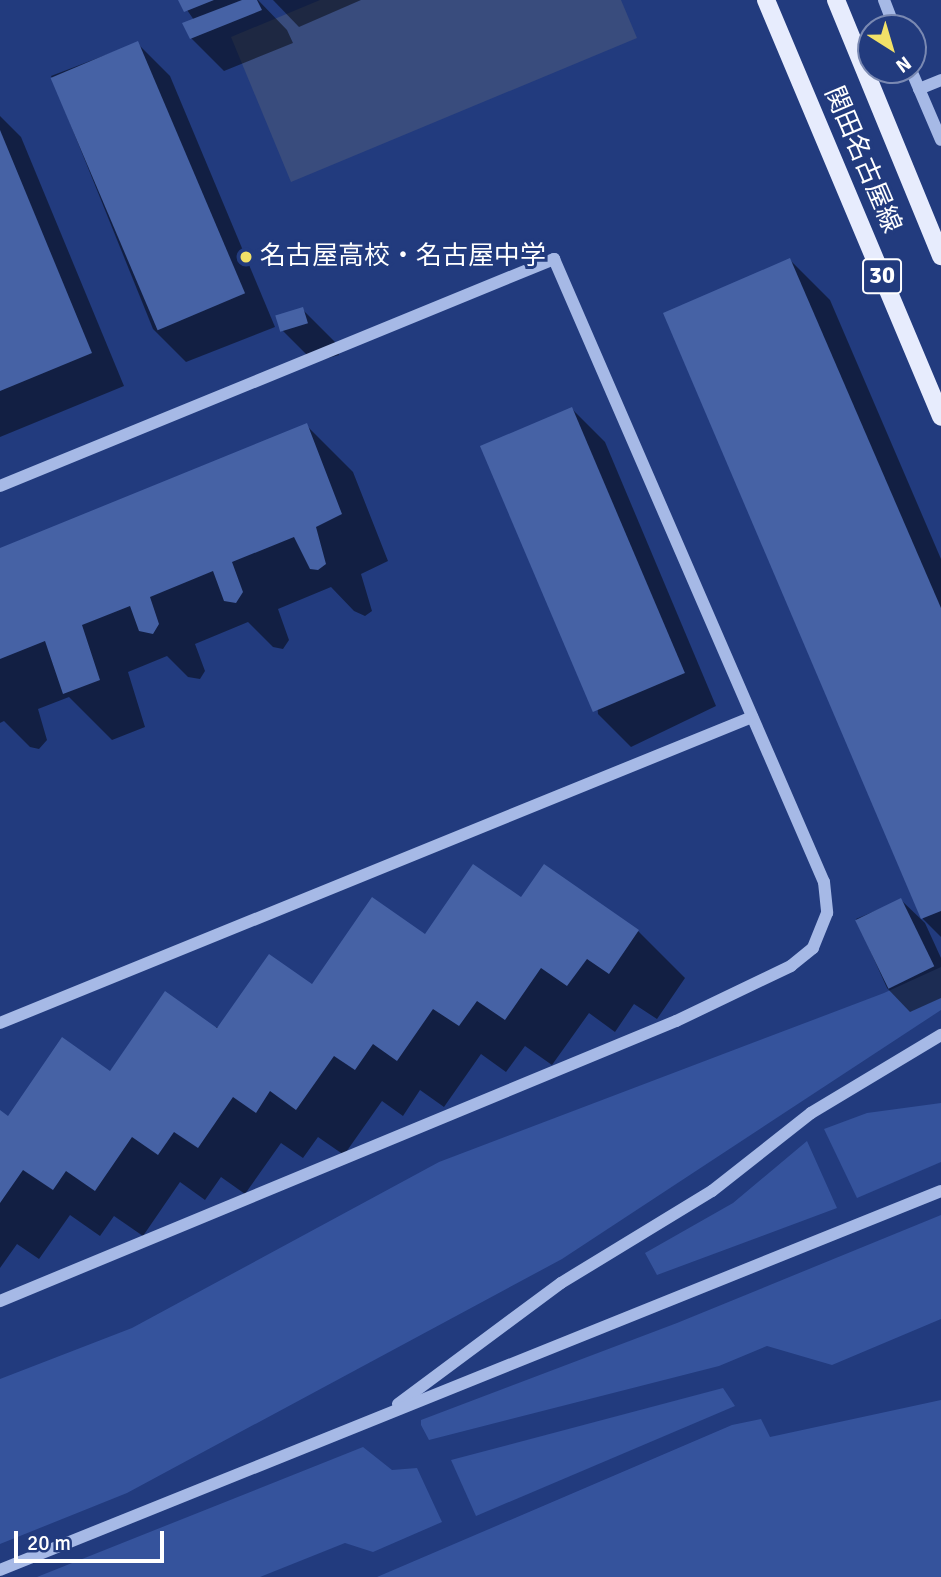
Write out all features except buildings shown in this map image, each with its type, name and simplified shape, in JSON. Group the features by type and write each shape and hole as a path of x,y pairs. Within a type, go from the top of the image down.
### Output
{"main road":[{"name":"関田名古屋線","path":"766,0 941,417"},
{"name":"関田名古屋線","path":"836,0 941,256"}],"street":[{"path":"919,89 941,80"},
{"path":"917,84 941,140"},
{"path":"0,486 554,259 824,882 827,914 813,948 791,966 676,1021 0,1301"},
{"path":"0,1023 752,717"},
{"path":"384,1414 561,1283 712,1191 811,1113 941,1035"},
{"path":"0,1570 941,1191"}],"shaded area":[{"path":"320,0 621,0 637,38 291,182 231,37"},
{"path":"941,967 941,1010 562,1259 127,1493 0,1544 0,1379 132,1328 439,1162 884,993"},
{"path":"941,1103 941,1162 857,1198 824,1129 867,1113"},
{"path":"807,1141 837,1208 657,1275 645,1253 733,1203"},
{"path":"941,1215 941,1319 832,1365 767,1346 719,1366 429,1440 421,1425 421,1420 677,1323"},
{"path":"723,1388 735,1406 476,1516 451,1460"},
{"path":"941,1400 941,1577 377,1577 732,1425 761,1419 770,1437"},
{"path":"363,1447 392,1470 417,1468 442,1522 373,1552 345,1543 260,1577 37,1577"}],"place":[{"name":"名古屋高校・名古屋中学","path":"246,257"}]}
